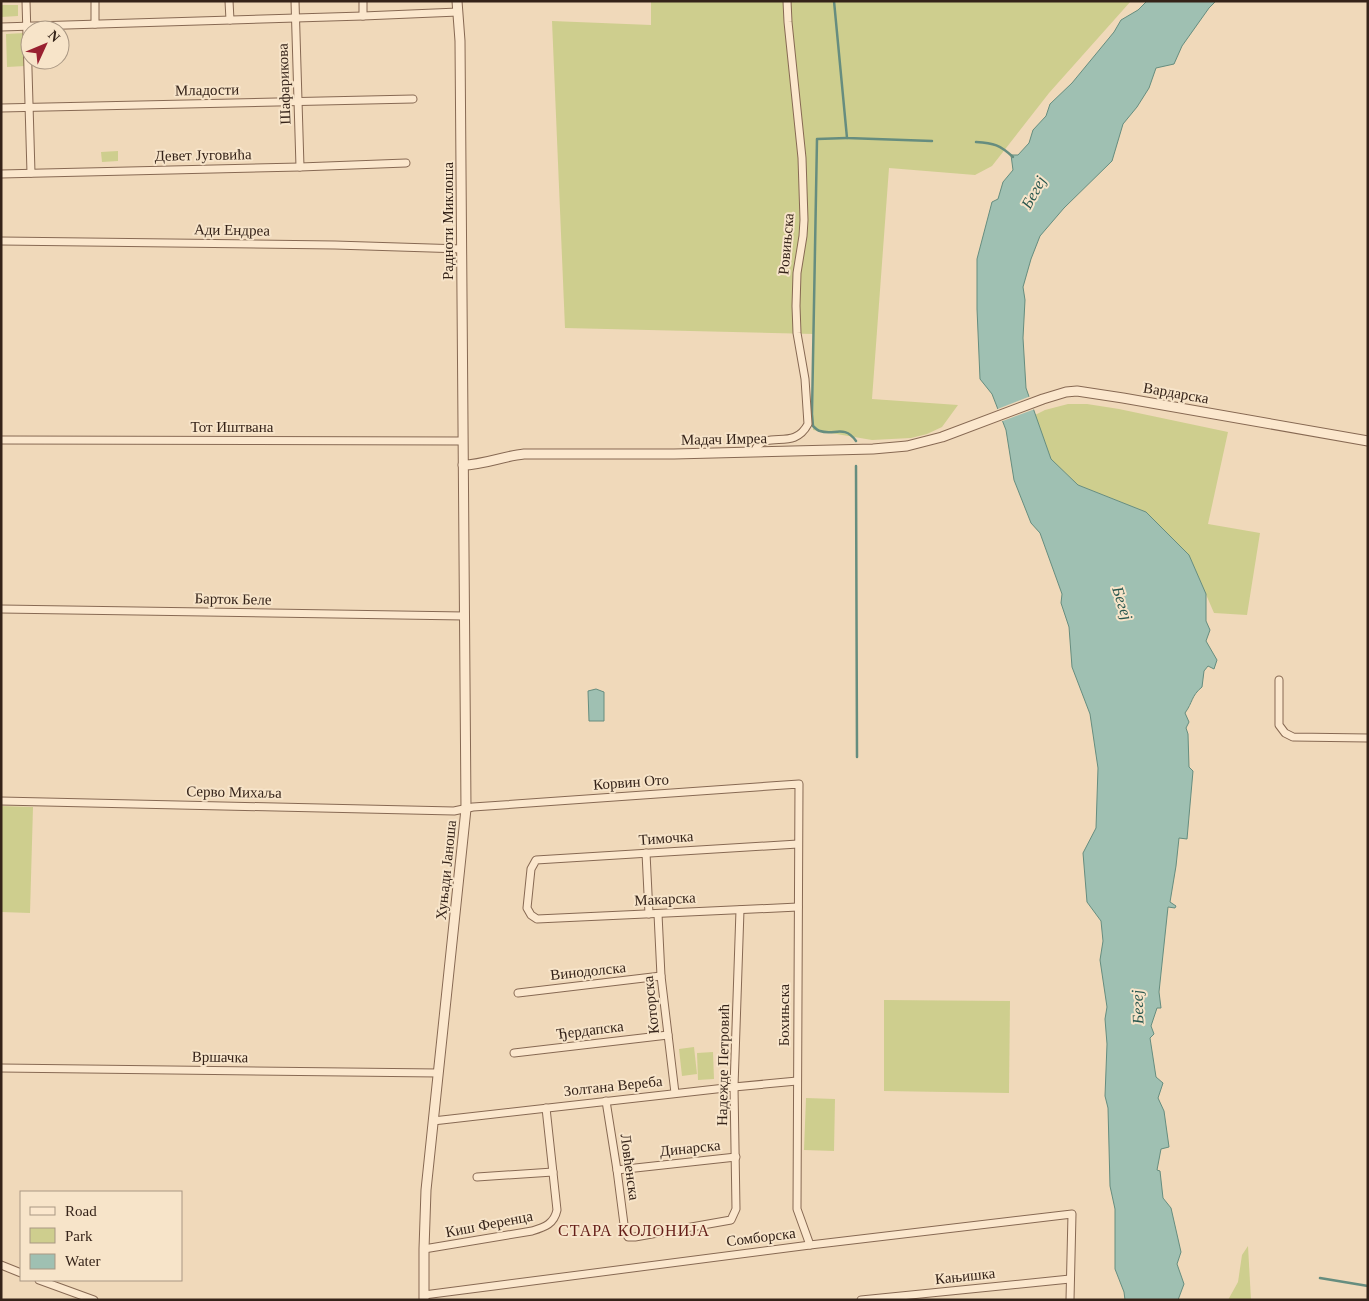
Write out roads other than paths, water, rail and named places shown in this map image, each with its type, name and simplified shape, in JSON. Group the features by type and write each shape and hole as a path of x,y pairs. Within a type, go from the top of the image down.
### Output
{"street":[{"path":"26,1 27,20"},
{"path":"95,1 95,24"},
{"path":"229,1 230,20"},
{"name":"Шафарикова","path":"295,1 300,167"},
{"path":"363,1 363,16"},
{"name":"Радноти Миклоша","path":"457,1 460,41 462,441"},
{"name":"Ровињска","path":"757,452 756,448 759,444 792,439 799,436 808,424 805,378 797,333 796,306 796,273 804,220 802,158 787,1"},
{"path":"70,25 458,12"},
{"path":"1,27 20,26"},
{"path":"29,70 31,173"},
{"name":"Младости","path":"1,108 413,99"},
{"name":"Девет Југовића","path":"1,174 406,163"},
{"name":"Ади Ендреа","path":"1,241 335,245 462,249"},
{"name":"Вардарска","path":"982,422 1043,399 1066,392 1077,391 1368,441"},
{"name":"Мадач Имреа","path":"462,465 477,464 524,454 674,454 873,449 907,446 942,437 982,422"},
{"name":"Тот Иштвана","path":"1,440 462,441"},
{"name":"Хуњади Јаноша","path":"424,1298 426,1190 466,809 462,441"},
{"name":"Барток Беле","path":"1,609 464,616"},
{"path":"1279,680 1279,724 1285,733 1293,737 1368,738"},
{"name":"Корвин Ото","path":"466,809 799,784"},
{"name":"Бохињска","path":"799,784 797,1209 810,1244"},
{"name":"Серво Михаља","path":"1,801 454,811 466,809"},
{"name":"Тимочка","path":"534,918 529,914 527,908 531,869 536,860 798,844"},
{"path":"646,854 649,914"},
{"name":"Макарска","path":"534,918 798,907"},
{"name":"Надежде Петровић","path":"628,1237 731,1220 736,1209 734,1087 740,910"},
{"name":"Которска","path":"658,914 661,976 675,1093"},
{"name":"Винодолска","path":"518,993 661,976"},
{"name":"Ђердапска","path":"514,1053 668,1035"},
{"name":"Вршачка","path":"1,1068 438,1073"},
{"name":"Золтана Вереба","path":"433,1121 797,1081"},
{"name":"Ловћенска","path":"606,1101 618,1170 625,1232 628,1237"},
{"path":"477,1176 553,1172 546,1108"},
{"name":"Динарска","path":"618,1170 736,1157"},
{"name":"Киш Ференца","path":"424,1249 532,1231 548,1224 556,1218 557,1210 553,1172"},
{"name":"Сомборска","path":"424,1298 810,1244 1072,1214 1070,1279"},
{"path":"1,1265 20,1273"},
{"path":"1070,1279 1070,1300"},
{"name":"Кањишка","path":"861,1300 1070,1279"},
{"path":"43,1281 94,1300"}],"water":[{"name":"Бегеј","path":"1147,1 1216,1 1182,46 1174,64 1156,68 1149,88 1123,124 1112,161 1064,208 1040,236 1023,287 1025,300 1023,338 1026,388 1051,459 1078,485 1146,512 1189,555 1206,594 1206,621 1210,630 1206,641 1217,660 1214,669 1208,666 1204,671 1202,687 1196,693 1185,713 1189,722 1186,728 1188,734 1189,767 1193,771 1187,839 1179,838 1170,902 1176,906 1175,908 1168,907 1159,992 1161,1008 1157,1008 1151,1026 1154,1034 1150,1038 1156,1077 1163,1083 1158,1098 1164,1111 1169,1147 1161,1149 1157,1170 1160,1171 1163,1198 1171,1208 1181,1252 1177,1264 1184,1284 1178,1300 1125,1300 1124,1292 1115,1269 1115,1209 1110,1186 1108,1108 1105,1096 1107,1044 1105,1019 1107,1007 1100,960 1103,941 1101,921 1087,902 1083,853 1096,828 1098,768 1090,714 1072,667 1069,627 1061,603 1062,594 1040,533 1031,523 1014,480 1006,430 992,394 980,379 977,309 977,259 992,202 998,199 1003,182 1013,170 1011,155 1018,155 1029,143 1033,130 1046,116 1050,104 1072,83 1114,32 1121,20 1138,10"},
{"path":"596,689 604,692 604,721 589,721 588,691"}],"waterway":[{"path":"834,1 847,138 932,141"},
{"path":"847,138 817,139 812,414 813,426 818,430 847,433 856,441"},
{"path":"976,142 996,145 1013,157"},
{"path":"856,466 857,757"},
{"path":"1320,1278 1368,1286"}],"district":[{"name":"СТАРА КОЛОНИЈА","path":"634,1230"}]}
